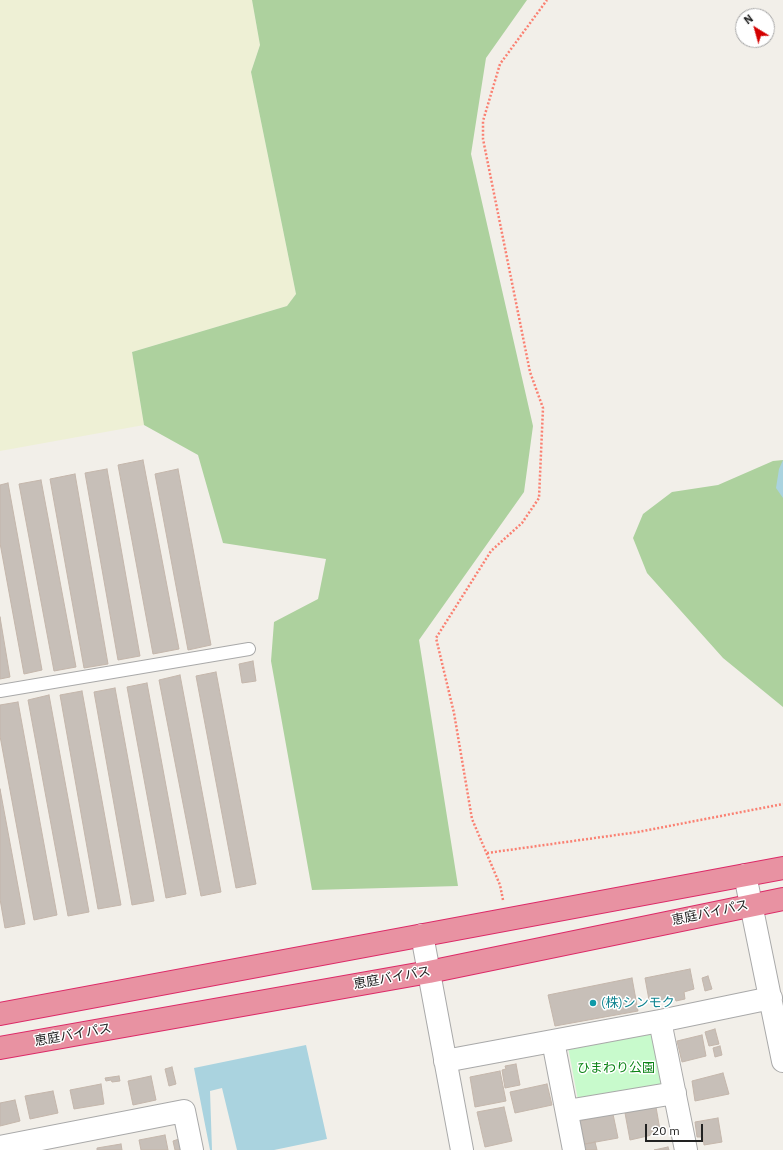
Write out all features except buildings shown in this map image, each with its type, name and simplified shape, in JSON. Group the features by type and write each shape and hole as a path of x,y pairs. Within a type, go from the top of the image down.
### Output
{"highway":[{"path":"0,1014 783,868"},
{"name":"恵庭バイパス","path":"0,1048 429,972 752,904 783,899"}],"street":[{"path":"745,875 783,1061"},
{"path":"422,935 462,1150"},
{"path":"445,1061 660,1021 771,998"},
{"path":"660,1021 686,1150"},
{"path":"552,1041 574,1150"},
{"path":"567,1111 675,1093"},
{"path":"0,1147 184,1111 192,1150"}],"lane":[{"path":"0,691 248,649"}],"path":[{"path":"507,920 500,885 472,819 454,713 436,638 491,552 522,523 539,498 543,408 530,372 483,139 483,121 500,64 547,0"},
{"path":"487,853 638,832 783,804"}],"green space":[{"path":"0,0 252,0 260,45 251,72 296,294 287,306 132,352 144,425 0,451"},
{"path":"252,0 527,0 486,58 471,154 533,426 524,492 419,640 458,886 312,890 271,661 274,622 318,599 326,559 223,543 198,455 144,425 132,352 287,306 296,294 251,72 260,45"},
{"path":"783,460 783,707 723,658 647,573 633,538 643,514 672,492 718,485 773,461"},
{"name":"ひまわり公園","path":"652,1031 663,1089 579,1105 568,1047"}],"water":[{"path":"783,460 783,498 776,488 779,469"},
{"path":"306,1045 327,1139 274,1150 237,1150 222,1088 210,1091 212,1150 210,1150 194,1068"}],"place":[{"name":"(株)シンモク","path":"593,1003"}]}
